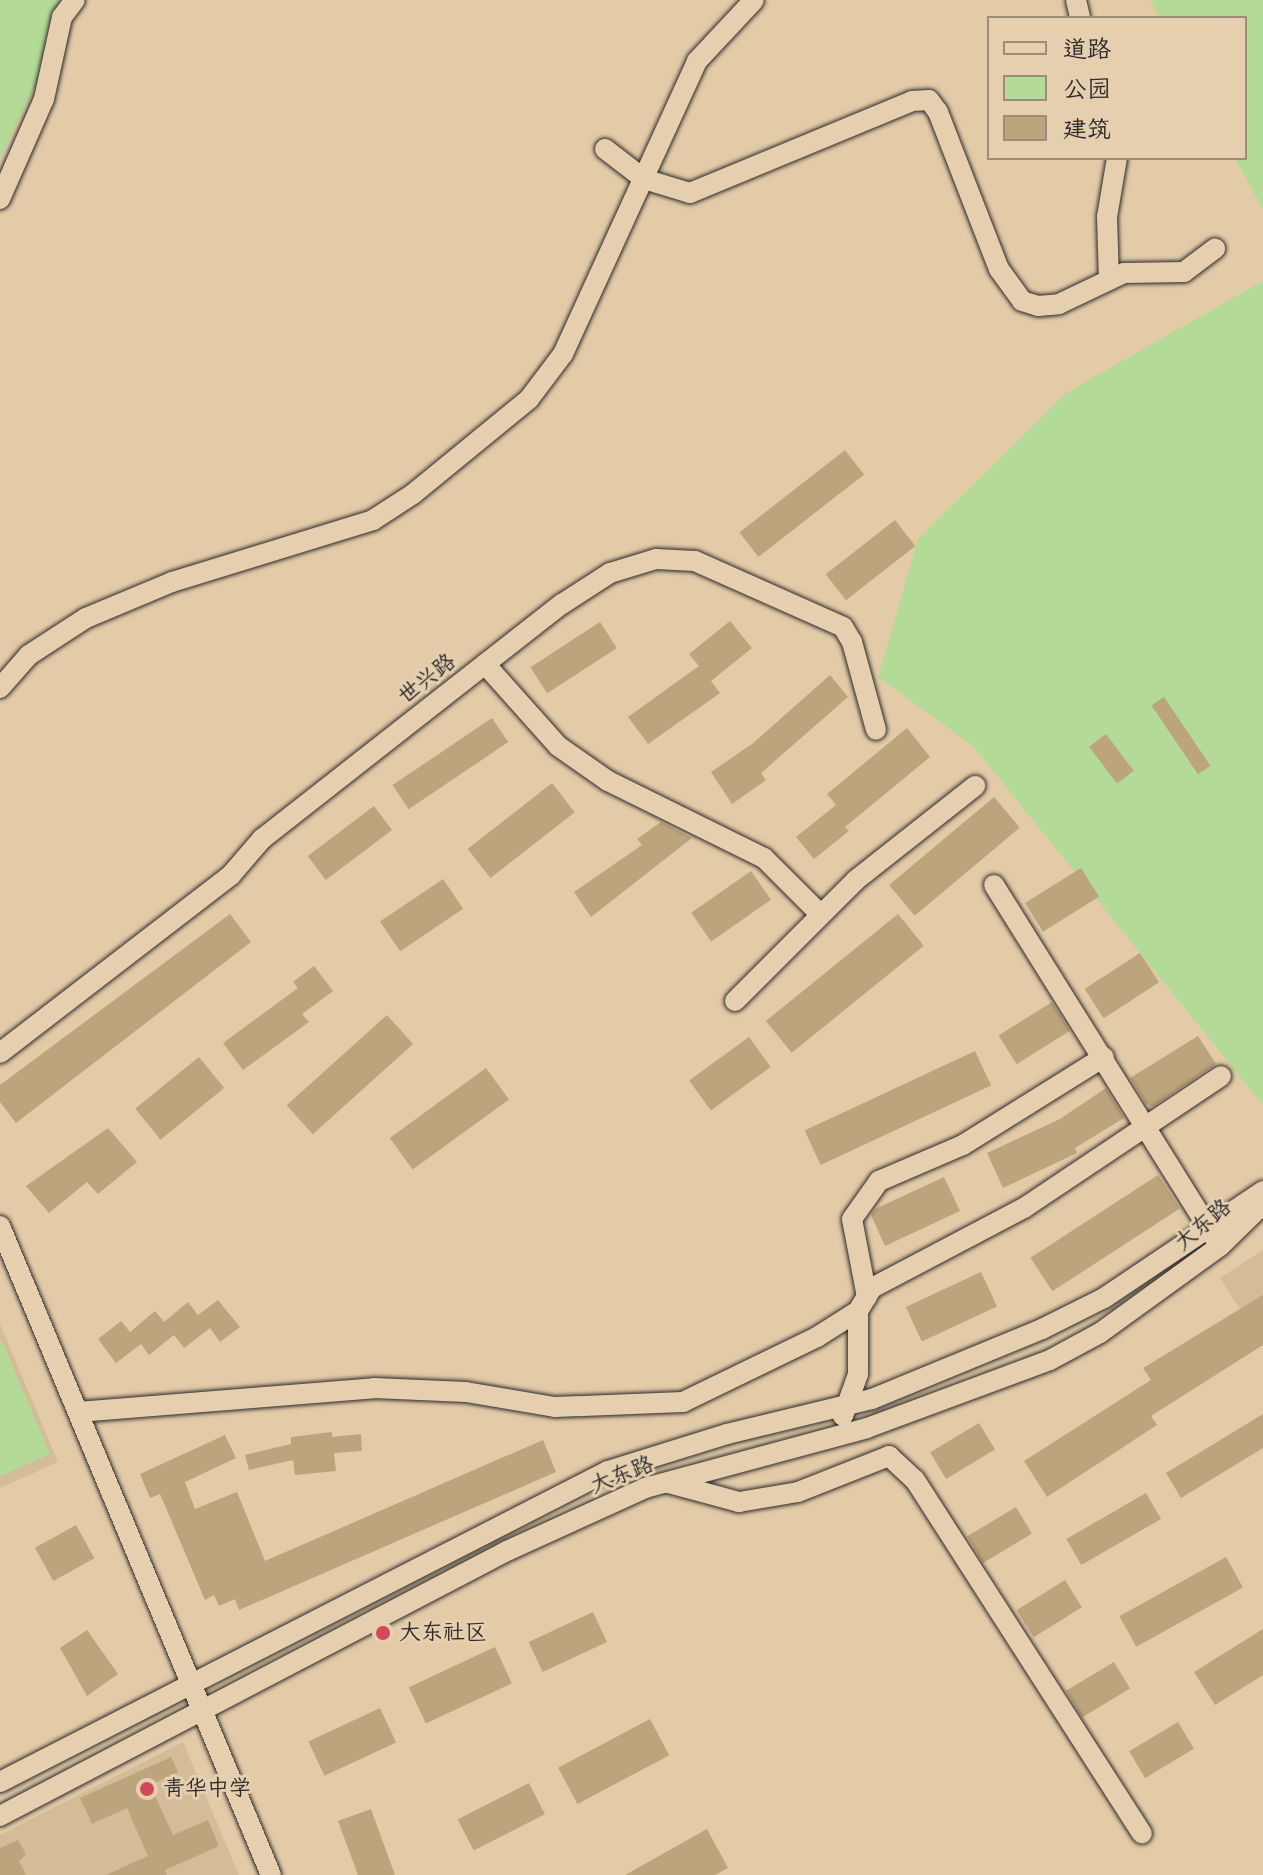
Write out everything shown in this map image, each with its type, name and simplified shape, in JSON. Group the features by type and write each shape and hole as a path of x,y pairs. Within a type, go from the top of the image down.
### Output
{"street":[{"path":"0,199 44,99 62,17 75,0"},
{"path":"0,688 29,655 86,618 172,582 373,520 413,494 529,399 563,354 697,61 754,0"},
{"path":"605,149 644,179 690,193 912,101 929,100 938,112 999,269 1022,301 1038,306 1059,304 1124,273 1184,272 1215,249"},
{"path":"1109,280 1107,217 1117,160"},
{"name":"世兴路","path":"0,1053 231,875 262,839 485,664 610,573 656,559 695,561 843,627 852,642 876,730"},
{"path":"485,664 558,746 608,781 764,858 819,913"},
{"path":"735,1001 819,913 975,786"},
{"path":"994,885 1220,1246"},
{"path":"839,1436 858,1374 862,1304 852,1219 879,1181 963,1145 1104,1057"},
{"path":"78,1412 374,1388 466,1392 555,1407 683,1402 817,1337 862,1304 872,1288 1024,1208 1221,1076"},
{"name":"大东路","path":"0,1782 625,1464 846,1406 1042,1329 1104,1298 1263,1191"},
{"name":"大东路","path":"0,1816 507,1551 667,1483 839,1436 1050,1360 1100,1333 1220,1246 1263,1204"},
{"path":"0,1226 271,1875"},
{"path":"625,1464 667,1483 739,1502 798,1492 889,1456 915,1480 1142,1833"}],"shaded area":[{"path":"1263,1250 1263,1345 1220,1278"},
{"path":"0,1324 58,1462 0,1488"},
{"name":"青华中学","path":"183,1742 239,1875 0,1875 0,1835"}],"green space":[{"path":"0,0 77,0 0,158"},
{"path":"1150,0 1263,0 1263,210 1236,160 1247,160 1247,16 1159,16"},
{"path":"1263,281 1263,1105 973,746 878,677 918,539 1066,393"},
{"path":"0,1342 50,1454 0,1476"}],"building":[{"path":"845,450 864,474 758,557 739,532"},
{"path":"895,520 915,546 846,600 826,574"},
{"path":"730,621 752,648 711,681 720,693 648,744 628,717 699,666 689,654"},
{"path":"600,622 617,648 547,693 530,667"},
{"path":"830,675 848,697 761,773 766,780 732,804 711,772 752,744"},
{"path":"1164,697 1210,766 1198,774 1152,705"},
{"path":"492,718 508,742 409,809 393,785"},
{"path":"907,728 930,757 845,827 849,831 814,859 796,837 836,805 827,794"},
{"path":"1106,734 1134,771 1117,783 1089,747"},
{"path":"552,783 575,812 490,878 468,849"},
{"path":"994,797 1020,828 915,916 889,885"},
{"path":"374,806 392,830 326,880 308,856"},
{"path":"661,822 692,838 591,917 574,892 642,845 637,839"},
{"path":"1081,868 1099,897 1043,932 1025,903"},
{"path":"751,871 771,900 711,942 691,913"},
{"path":"443,879 463,909 400,951 380,921"},
{"path":"230,914 251,942 16,1123 0,1102 0,1085"},
{"path":"898,914 924,946 792,1053 766,1021"},
{"path":"1140,953 1159,982 1104,1018 1085,989"},
{"path":"314,966 333,991 302,1014 309,1022 243,1070 223,1043 298,988 293,982"},
{"path":"1052,1002 1070,1031 1017,1064 999,1035"},
{"path":"387,1015 413,1044 313,1134 287,1105"},
{"path":"1198,1036 1216,1064 1152,1107 1146,1104 1130,1078"},
{"path":"749,1037 771,1067 711,1110 689,1080"},
{"path":"975,1051 991,1085 821,1165 805,1130"},
{"path":"199,1057 224,1088 160,1140 135,1109"},
{"path":"486,1068 509,1100 413,1169 390,1138"},
{"path":"1106,1088 1124,1118 1075,1148 1077,1153 1003,1188 987,1153 1060,1119"},
{"path":"108,1128 137,1162 98,1194 87,1182 49,1213 26,1186"},
{"path":"1158,1175 1180,1209 1052,1291 1031,1258"},
{"path":"944,1177 960,1211 885,1246 871,1215 875,1209"},
{"path":"981,1272 997,1306 922,1342 906,1307"},
{"path":"1263,1295 1263,1345 1151,1416 1157,1425 1047,1497 1024,1461 1151,1380 1143,1368"},
{"path":"218,1300 240,1327 220,1342 210,1328 184,1348 174,1335 149,1355 141,1344 116,1363 98,1339 121,1321 130,1332 155,1311 164,1322 188,1302 198,1315"},
{"path":"1263,1414 1263,1448 1181,1498 1166,1473"},
{"path":"979,1423 995,1450 946,1479 930,1452"},
{"path":"332,1432 332,1437 361,1434 362,1451 334,1453 336,1471 295,1475 293,1460 249,1470 245,1455 291,1444 291,1437"},
{"path":"225,1435 236,1458 185,1482 195,1509 237,1492 265,1561 543,1440 556,1472 239,1610 235,1599 219,1606 214,1595 205,1600 160,1494 150,1498 140,1474"},
{"path":"1146,1493 1161,1519 1081,1565 1066,1539"},
{"path":"1016,1507 1032,1534 983,1563 967,1536"},
{"path":"76,1525 94,1558 53,1581 35,1548"},
{"path":"1226,1557 1243,1588 1136,1647 1119,1616"},
{"path":"1065,1580 1082,1607 1034,1637 1017,1610"},
{"path":"593,1612 607,1642 543,1672 529,1642"},
{"path":"1263,1629 1263,1675 1215,1705 1194,1672"},
{"path":"87,1630 118,1674 87,1696 60,1648"},
{"path":"495,1647 512,1683 426,1723 409,1687"},
{"path":"1114,1662 1130,1689 1082,1717 1066,1691"},
{"path":"380,1708 396,1742 324,1776 308,1741"},
{"path":"650,1719 669,1755 577,1804 558,1768"},
{"path":"1178,1722 1194,1749 1145,1778 1129,1751"},
{"path":"171,1757 178,1772 150,1785 173,1835 208,1820 219,1846 165,1870 167,1875 106,1875 148,1856 127,1808 92,1824 80,1798"},
{"path":"529,1783 545,1814 474,1851 458,1819"},
{"path":"371,1809 395,1875 358,1875 338,1821"},
{"path":"707,1829 728,1868 715,1875 625,1875"},
{"path":"18,1840 26,1854 19,1861 26,1875 0,1875 0,1848"}],"place":[{"name":"大东社区","path":"383,1633"},
{"name":"青华中学","path":"147,1789"}]}
